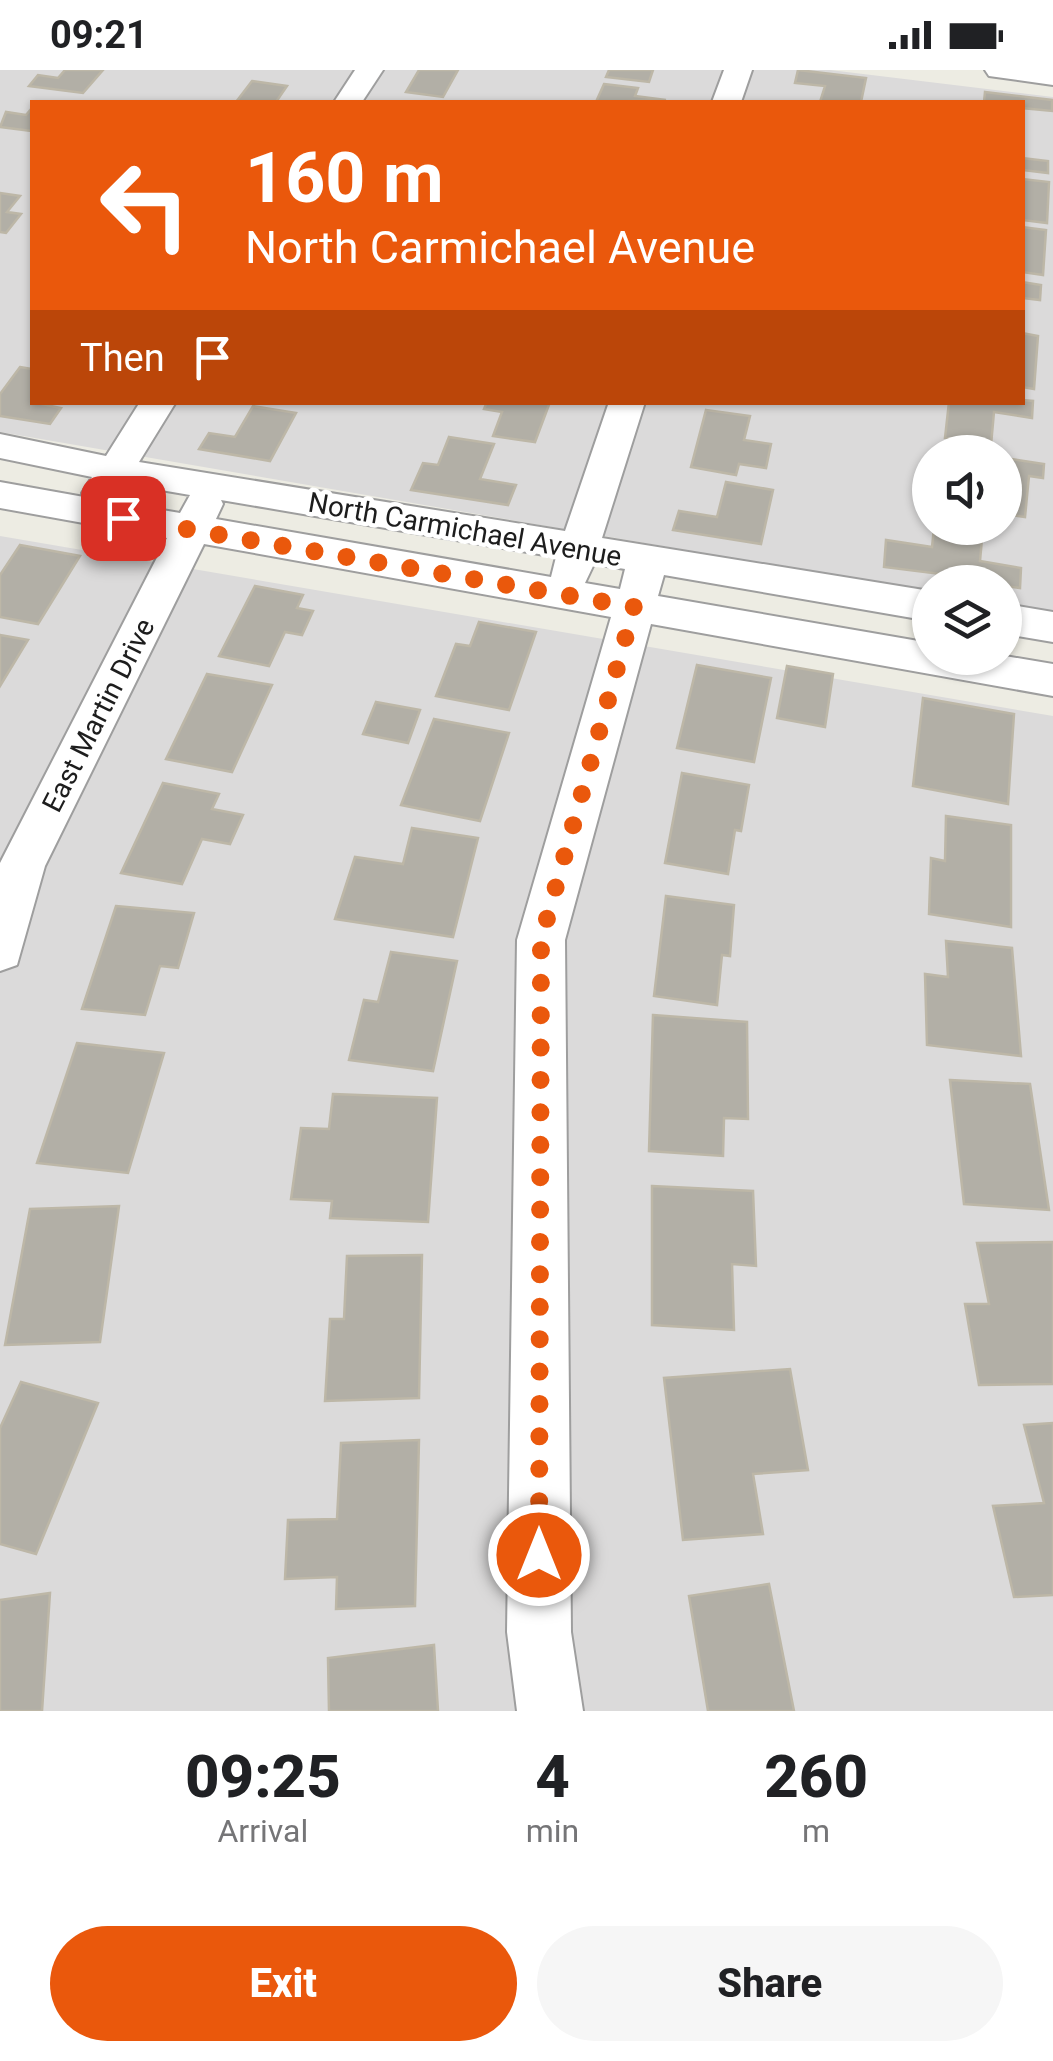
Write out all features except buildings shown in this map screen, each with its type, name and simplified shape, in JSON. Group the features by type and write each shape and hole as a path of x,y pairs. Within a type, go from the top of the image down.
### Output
{"street":[{"path":"349,100 368,70"},
{"path":"728,100 738,70"},
{"path":"999,70 1053,76"},
{"path":"89,513 156,405"},
{"path":"564,592 626,405"},
{"name":"North Carmichael Avenue","path":"0,446 115,470 578,548 641,583 1053,680"},
{"name":"East Martin Drive","path":"0,950 22,866 212,486"},
{"name":"North Carmichael Avenue","path":"0,496 564,592 641,583 912,605"},
{"path":"550,1711 539,1632 541,940 641,583"},
{"path":"1022,621 1053,626"}],"shaded area":[{"path":"0,70 830,70 1053,97 1053,613 1022,608 1022,565 912,565 912,589 0,432"},
{"path":"0,536 1053,716 1053,1711 0,1711"}],"route":[{"path":"123,518 634,607 541,940 539,1555"}]}
